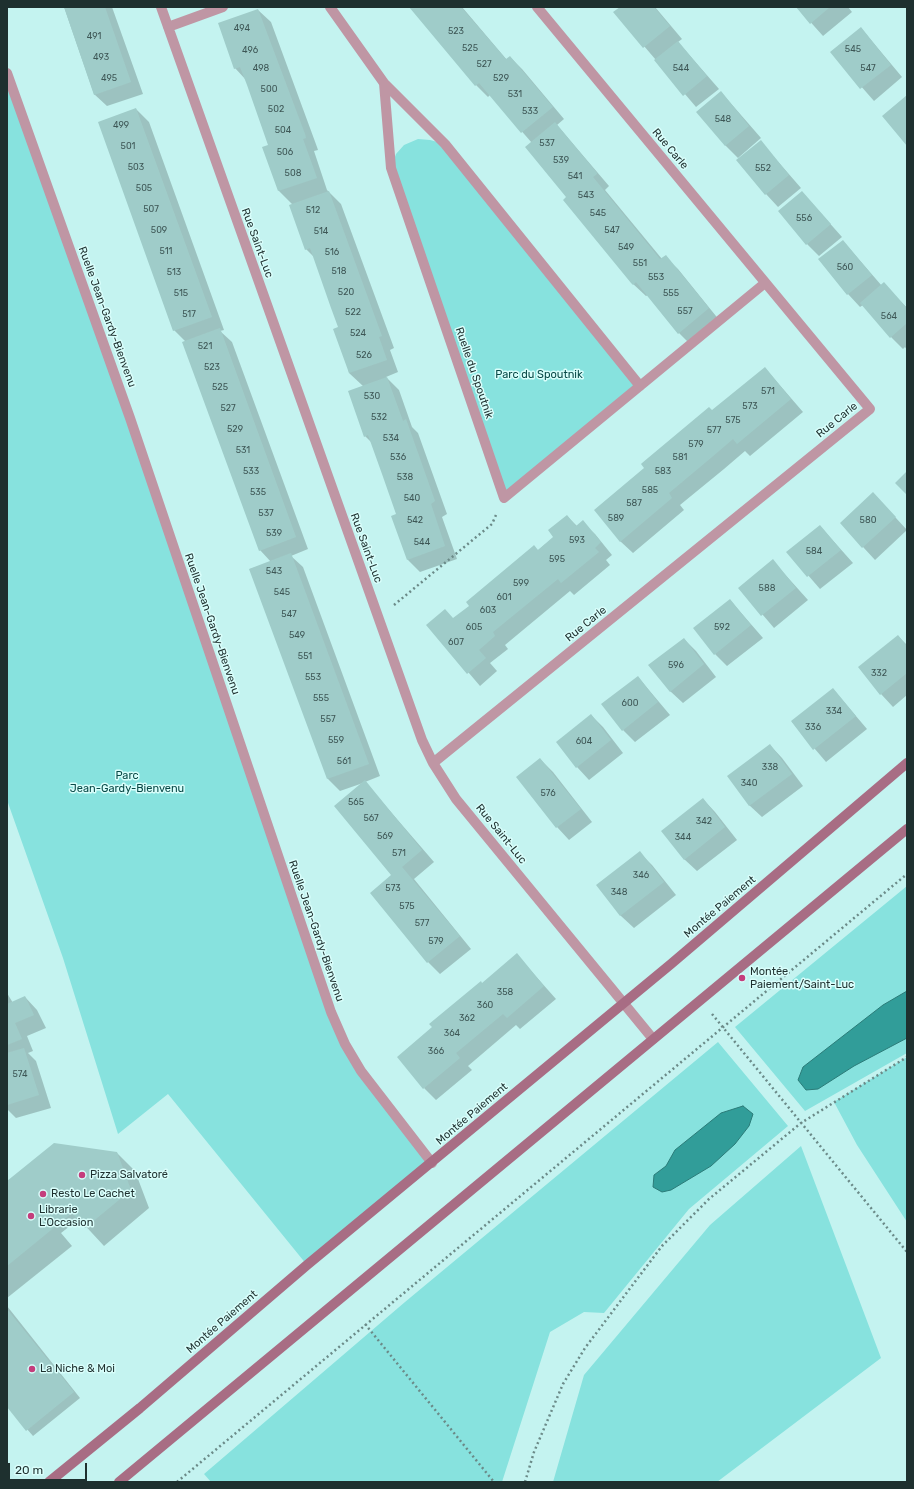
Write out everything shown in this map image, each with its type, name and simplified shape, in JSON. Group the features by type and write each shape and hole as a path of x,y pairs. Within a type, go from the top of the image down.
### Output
{"main road":[{"name":"Montée Paiement","path":"49,1482 140,1408 307,1265 624,1003 907,763"},
{"path":"120,1482 907,829"}],"street":[{"name":"Rue Saint-Luc","path":"161,7 422,740 433,763 456,799 654,1039"},
{"path":"168,26 223,7"},
{"path":"330,7 384,83 444,144 640,386"},
{"name":"Rue Carle","path":"433,763 870,409 537,7"},
{"name":"Ruelle Jean-Gardy-Bienvenu","path":"7,73 130,418 331,1012 345,1044 361,1071 432,1163"},
{"name":"Ruelle du Spoutnik","path":"384,83 391,168 504,498"},
{"path":"504,498 765,283"}],"path":[{"path":"379,618 492,524 504,498"},
{"path":"177,1482 365,1324 724,1028 907,874"},
{"path":"700,1000 907,1252"},
{"path":"525,1482 534,1452 563,1384 585,1348 662,1246 709,1199 801,1122 907,1058"},
{"path":"365,1324 494,1482"}],"green space":[{"name":"Parc Jean-Gardy-Bienvenu","path":"7,73 345,1044 432,1163 307,1265 168,1094 118,1134 63,958 7,800"},
{"name":"Parc du Spoutnik","path":"418,139 430,140 445,144 640,386 504,498 391,168 396,154 404,145"},
{"path":"907,886 907,1053 805,1111 735,1027"},
{"path":"718,1042 788,1126 689,1209 604,1313 584,1312 550,1332 502,1482 211,1482 204,1474 405,1302"},
{"path":"907,1057 907,1222 857,1145 834,1102"},
{"path":"801,1146 881,1358 717,1482 553,1482 584,1375 710,1225"}],"shaded area":[{"path":"907,991 907,1038 854,1066 818,1089 806,1090 798,1080 803,1067 883,1005"},
{"path":"743,1106 753,1114 749,1126 735,1144 711,1166 671,1190 662,1192 653,1187 654,1175 666,1166 675,1150 721,1113"}],"building":[{"path":"64,7 105,7 131,82 94,95"},
{"path":"409,7 461,7 506,59 510,56 553,107 521,133 479,83 475,86"},
{"path":"620,7 654,7 670,26 643,48 613,12"},
{"path":"796,7 830,7 810,24"},
{"path":"258,9 305,134 306,138 303,139 317,178 278,191 262,147 268,145 247,85 240,67 234,69 218,23"},
{"path":"861,27 891,65 860,89 830,52"},
{"path":"678,41 707,76 683,96 654,60"},
{"path":"721,91 749,126 725,146 696,112"},
{"path":"907,95 907,146 882,116"},
{"path":"136,108 212,317 173,331 98,122"},
{"path":"555,122 597,173 593,177 660,259 666,255 709,308 678,334 636,282 633,285 631,283 563,200 566,197 525,147"},
{"path":"761,140 789,175 765,195 736,160"},
{"path":"329,191 382,336 379,337 387,360 349,373 333,329 338,327 310,248 305,250 289,205"},
{"path":"802,191 831,224 806,245 778,211"},
{"path":"843,240 872,275 847,295 818,259"},
{"path":"884,282 907,308 907,323 890,338 860,303"},
{"path":"220,328 296,537 259,551 182,342"},
{"path":"765,367 791,399 737,444 733,439 669,493 672,498 620,542 594,510 644,468 641,464 642,463 709,407 712,410"},
{"path":"387,377 403,421 406,419 435,501 431,504 445,546 407,560 391,516 396,514 368,435 364,437 348,391"},
{"path":"907,471 907,495 895,483"},
{"path":"873,492 896,517 862,548 840,523"},
{"path":"567,515 576,526 583,520 601,542 595,548 599,552 561,583 558,579 493,632 495,636 479,650 486,658 467,674 426,625 445,609 453,618 469,606 466,602 534,545 538,550 553,537 548,530"},
{"path":"820,525 841,550 807,577 786,552"},
{"path":"291,553 369,764 327,779 249,569"},
{"path":"773,559 796,588 761,616 738,588"},
{"path":"730,599 751,625 714,655 693,628"},
{"path":"898,635 907,646 907,673 880,695 858,667"},
{"path":"684,638 704,664 670,692 648,665"},
{"path":"638,676 658,702 622,731 601,704"},
{"path":"833,688 856,716 813,750 791,721"},
{"path":"591,714 611,740 576,768 556,742"},
{"path":"770,744 792,774 749,806 727,776"},
{"path":"540,758 581,809 556,828 516,777"},
{"path":"365,780 422,850 402,867 460,936 427,963 370,893 391,875 334,806"},
{"path":"703,798 725,827 684,860 661,831"},
{"path":"640,851 664,882 620,916 596,885"},
{"path":"517,953 544,986 507,1018 503,1014 456,1053 460,1058 423,1089 397,1057 432,1027 429,1024 481,981 482,983"},
{"path":"25,996 34,1015 15,1023 22,1039 7,1045 7,1004"},
{"path":"24,1048 39,1095 7,1105 7,1053"},
{"path":"54,1143 117,1152 131,1190 85,1228 72,1213 7,1266 7,1181"},
{"name":"La Niche & Moi","path":"7,1309 74,1392 26,1431 7,1407"}],"place":[{"name":"Montée Paiement/Saint-Luc","path":"742,978"},
{"name":"Pizza Salvatoré","path":"82,1175"},
{"name":"Resto Le Cachet","path":"43,1194"},
{"name":"Librarie L'Occasion","path":"31,1216"},
{"name":"La Niche & Moi","path":"32,1369"}]}
